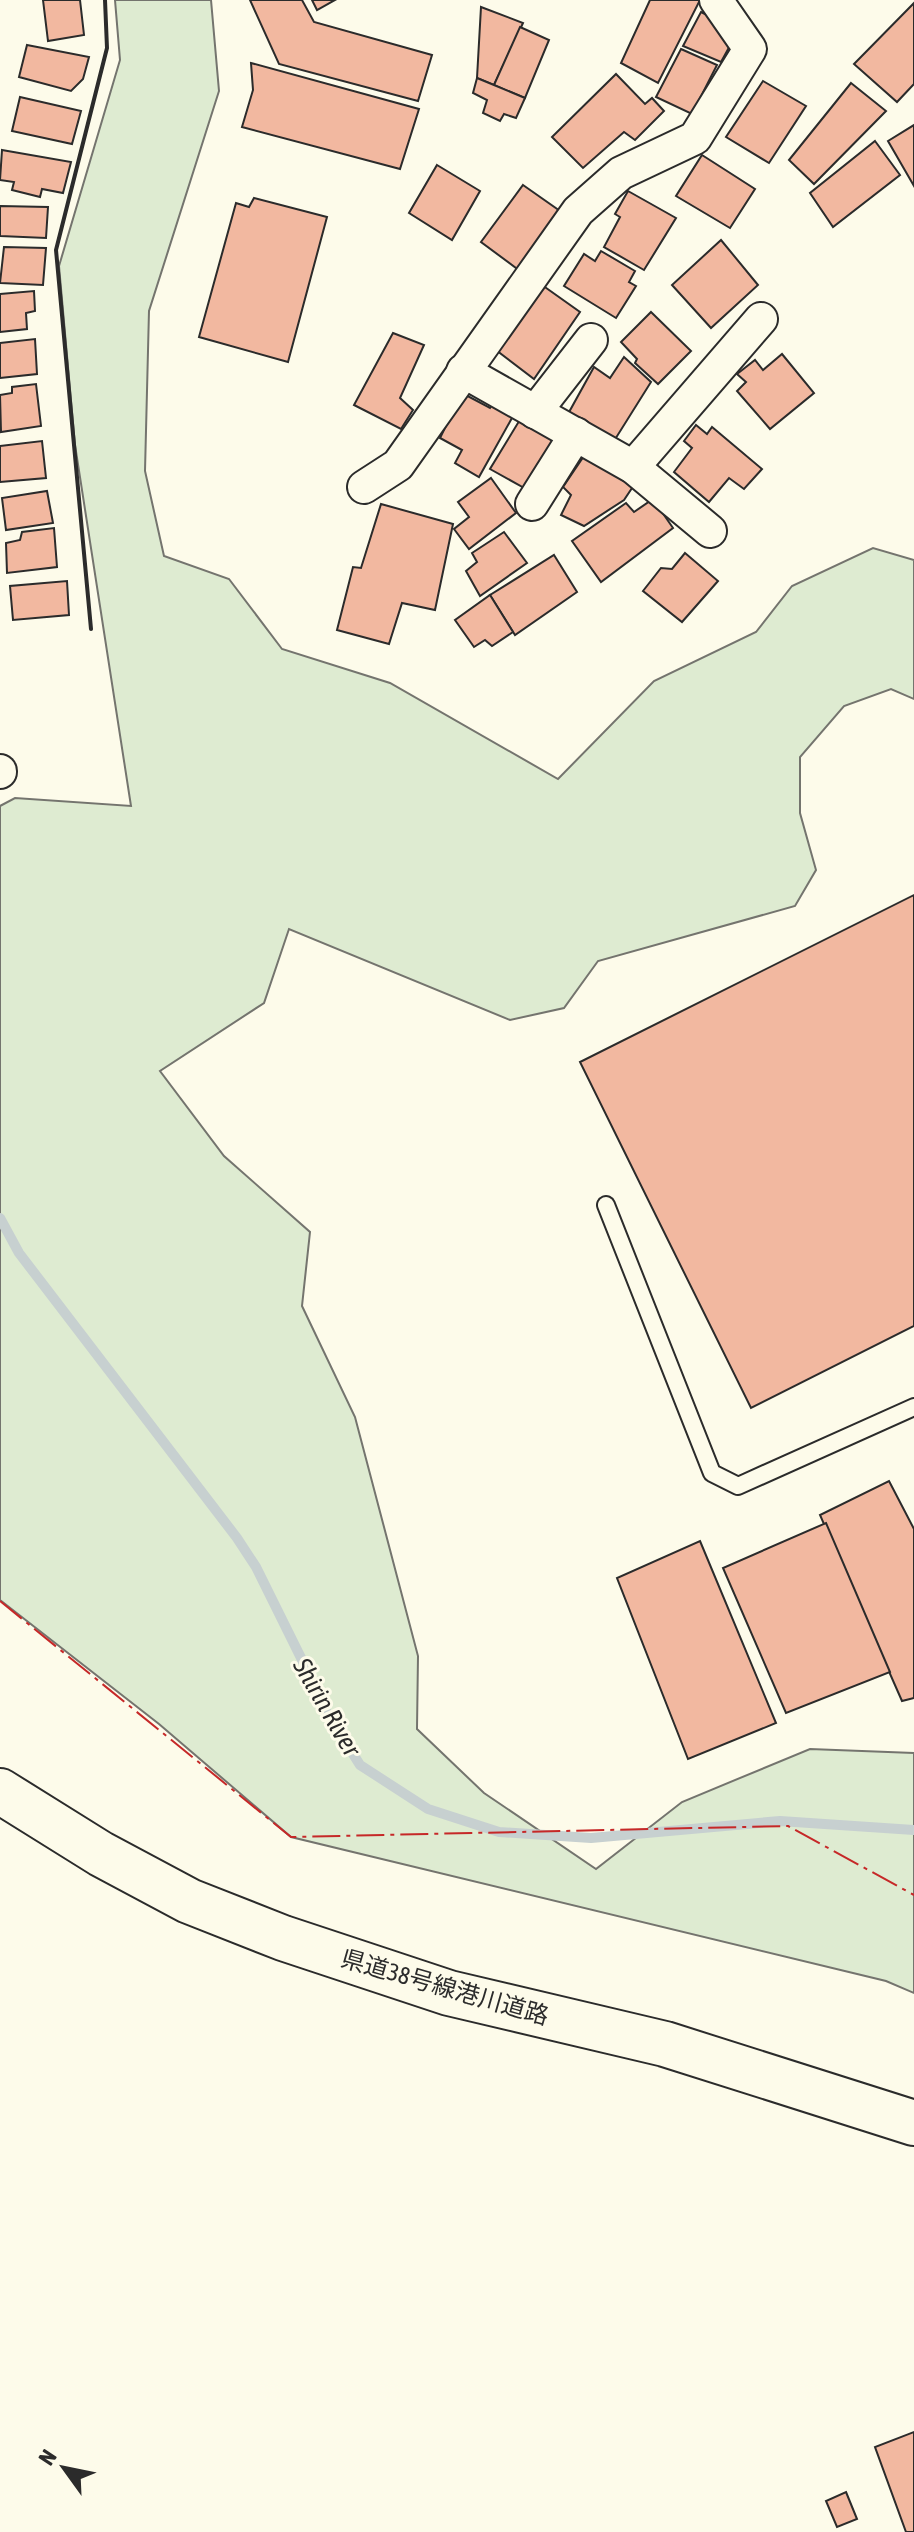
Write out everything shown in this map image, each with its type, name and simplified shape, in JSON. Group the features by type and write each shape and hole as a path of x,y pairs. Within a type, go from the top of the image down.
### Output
{"main road":[{"name":"県道38号線港川道路","path":"0,1791 101,1854 177,1894 283,1938 449,1993 665,2044 914,2123"}],"street":[{"path":"364,487 398,465 578,211 621,173 695,138 750,49 716,0"},
{"path":"633,467 761,319"},
{"path":"535,412 591,340"},
{"path":"463,371 633,467 710,531"},
{"path":"532,504 576,434"}],"lane":[{"path":"606,1205 712,1473 738,1486 914,1407"}],"green space":[{"path":"115,0 211,0 219,91 149,311 145,471 164,556 229,579 282,649 390,683 558,779 654,681 756,632 792,586 873,548 914,560 914,699 891,689 844,706 800,757 800,813 816,870 795,906 598,961 564,1008 510,1020 289,929 264,1003 160,1071 224,1156 310,1232 302,1306 355,1417 418,1656 417,1729 484,1793 596,1869 682,1802 810,1749 914,1753 914,1993 886,1981 291,1837 159,1724 0,1600 0,806 15,798 131,806 75,445 59,266 120,60"}],"building":[{"path":"43,0 80,0 84,35 48,41"},
{"path":"250,0 302,0 314,22 432,55 418,101 279,64"},
{"path":"312,0 335,0 317,10"},
{"path":"650,0 700,0 658,83 621,63"},
{"path":"914,3 914,84 897,102 854,64"},
{"path":"481,7 523,23 494,85 477,78"},
{"path":"701,12 711,17 732,42 721,62 683,46"},
{"path":"520,27 549,40 525,98 494,85"},
{"path":"27,45 89,57 83,79 71,91 19,77"},
{"path":"681,49 717,65 692,114 656,97"},
{"path":"251,63 419,109 400,169 242,127 253,90"},
{"path":"616,74 645,104 652,98 664,111 635,140 624,132 583,168 552,137"},
{"path":"477,78 525,98 516,118 504,114 500,121 483,113 487,100 473,93"},
{"path":"763,81 806,106 769,163 726,137"},
{"path":"851,83 886,111 814,184 789,160"},
{"path":"20,97 81,111 72,144 12,131"},
{"path":"914,125 914,186 888,141"},
{"path":"875,141 900,175 833,227 810,193"},
{"path":"2,150 71,162 63,193 42,189 40,197 12,190 14,182 0,180"},
{"path":"702,155 755,189 730,228 676,196"},
{"path":"437,165 480,191 452,240 409,213"},
{"path":"523,185 560,211 520,271 481,242"},
{"path":"628,191 676,218 644,270 604,247 620,217 615,214"},
{"path":"254,198 327,217 288,362 199,337 236,203 249,207"},
{"path":"0,206 48,207 46,238 0,236"},
{"path":"721,240 758,285 711,328 672,285"},
{"path":"4,247 46,248 43,285 0,283"},
{"path":"601,251 635,271 629,282 636,286 616,318 564,286 584,254 595,261"},
{"path":"542,285 580,312 534,379 496,350"},
{"path":"34,291 35,311 26,313 27,329 0,332 0,294"},
{"path":"651,312 691,351 658,384 635,363 637,359 621,342"},
{"path":"393,333 424,345 400,398 413,410 401,429 354,405"},
{"path":"35,339 37,374 0,378 0,343"},
{"path":"782,354 814,393 770,429 737,391 746,382 737,374 755,360 763,370"},
{"path":"624,357 651,382 614,441 568,414 594,367 610,378"},
{"path":"36,384 41,426 1,432 0,395 12,393 12,387"},
{"path":"462,393 490,408 496,398 517,409 479,477 455,463 462,450 440,438"},
{"path":"524,413 558,433 526,489 490,469"},
{"path":"696,425 707,434 712,427 762,469 744,489 729,478 709,502 674,472 692,448 684,441"},
{"path":"42,441 46,478 0,482 0,446"},
{"path":"588,450 636,482 624,500 584,526 561,515 571,495 563,487"},
{"path":"491,478 516,513 469,549 454,529 469,517 458,502"},
{"path":"47,491 53,523 6,530 2,498"},
{"path":"653,499 673,528 601,582 572,541 626,503 634,512"},
{"path":"381,504 453,524 435,610 402,603 389,644 337,630 353,567 361,568"},
{"path":"54,528 57,567 7,573 6,543 20,540 22,532"},
{"path":"504,532 527,563 480,596 466,571 477,562 472,553"},
{"path":"685,553 718,581 682,622 643,591 661,568 672,569"},
{"path":"554,555 577,592 515,635 490,595"},
{"path":"67,581 69,615 13,620 10,586"},
{"path":"490,595 513,632 492,646 485,640 474,647 455,620"},
{"path":"914,895 914,1326 751,1408 580,1062"},
{"path":"889,1481 914,1529 914,1698 902,1701 820,1515"},
{"path":"826,1523 890,1672 786,1713 723,1568"},
{"path":"700,1541 776,1723 688,1759 617,1578"},
{"path":"914,2432 914,2532 906,2532 875,2447"},
{"path":"846,2492 857,2519 837,2527 826,2501"}],"waterway":[{"name":"Shirin River","path":"0,1218 19,1253 237,1538 256,1567 306,1668 310,1686 360,1765 428,1809 499,1832 591,1838 780,1821 914,1830"}],"wall":[{"path":"91,629 56,250 107,48 105,0"}],"power":[{"path":"0,1601 291,1837 788,1826 914,1895"}]}
